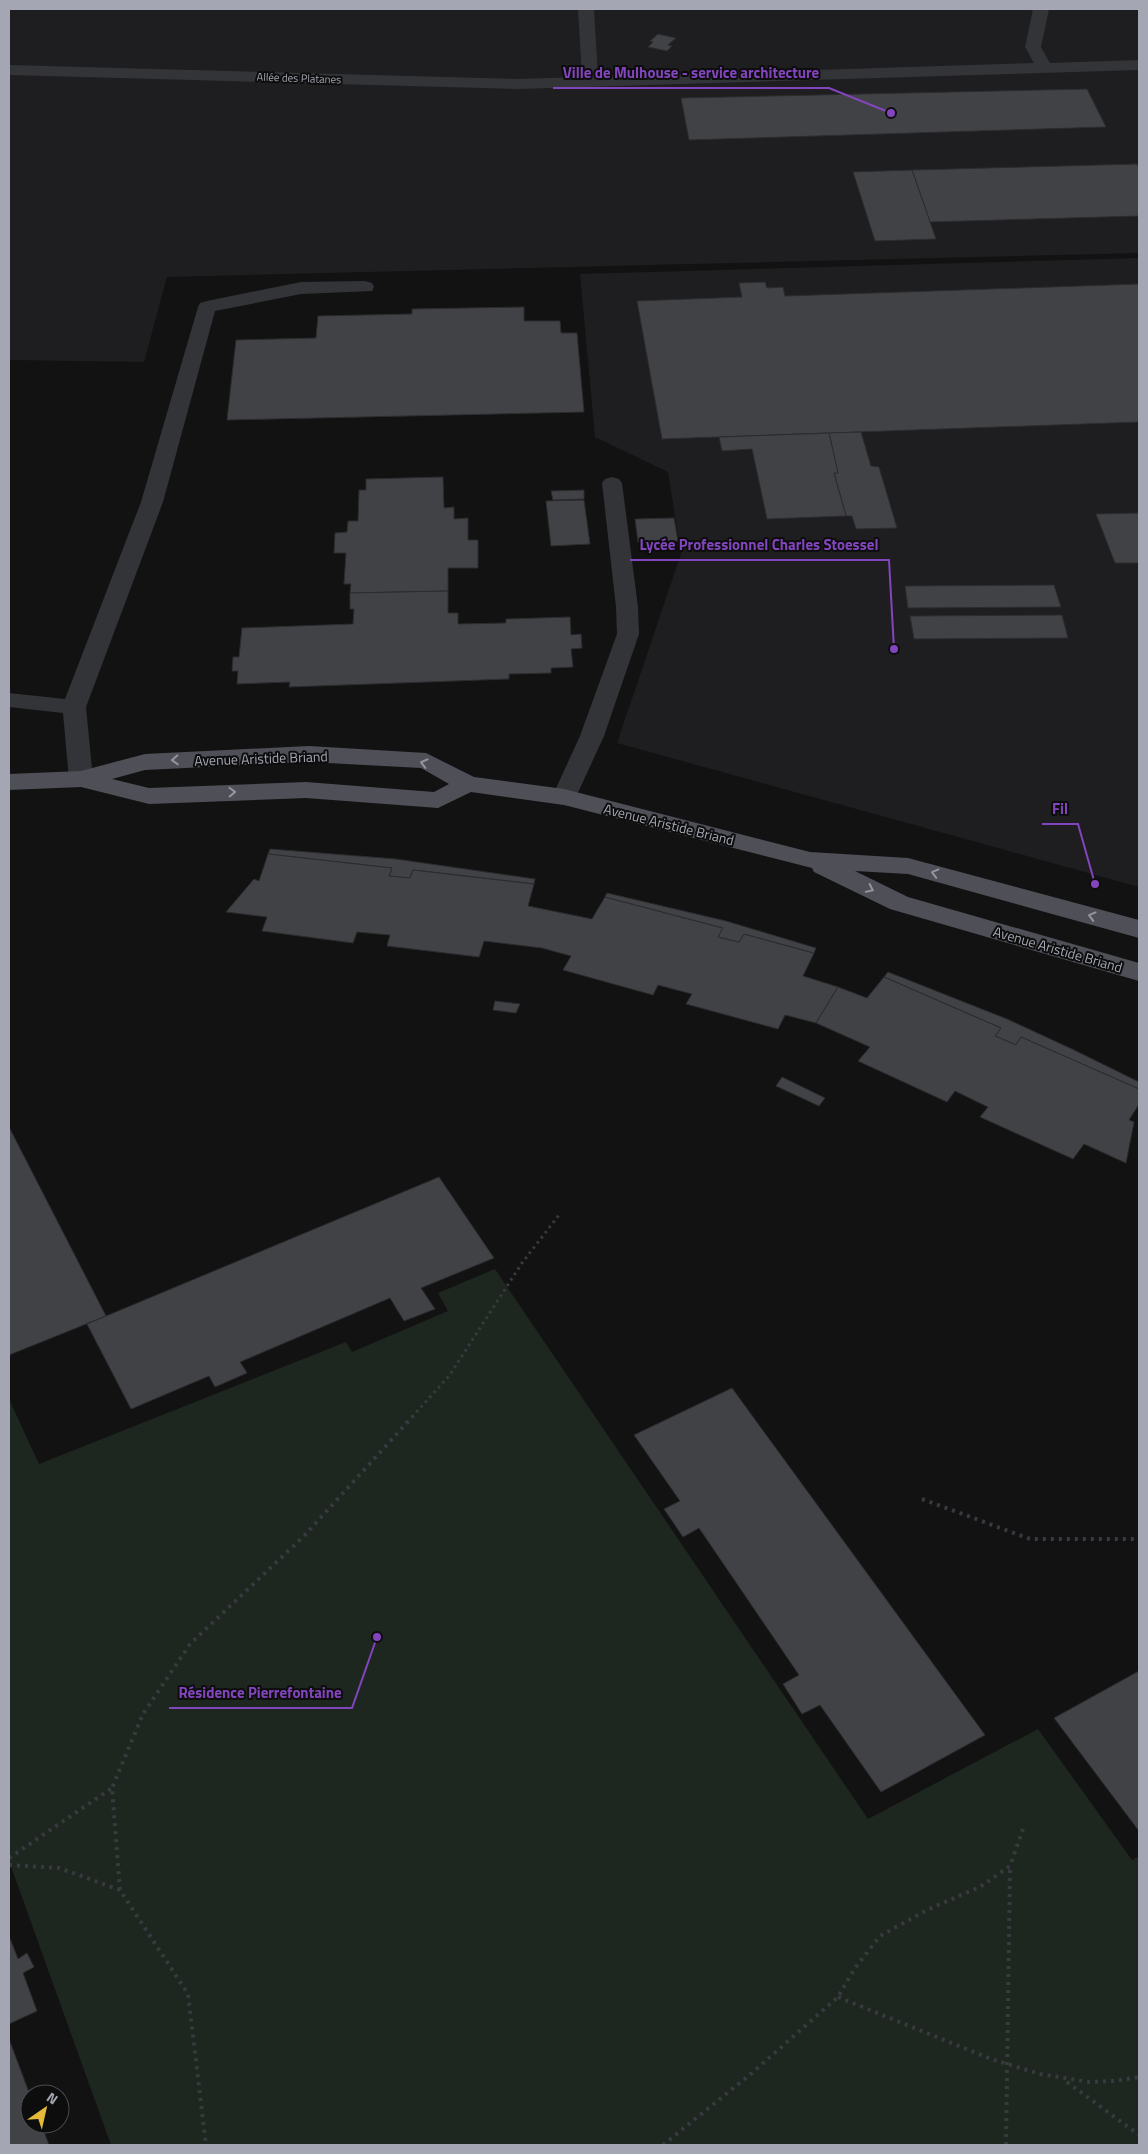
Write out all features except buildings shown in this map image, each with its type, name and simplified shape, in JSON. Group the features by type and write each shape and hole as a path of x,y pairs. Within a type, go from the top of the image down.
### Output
{"main road":[{"name":"Avenue Aristide Briand","path":"9,782 81,779 145,762 308,754 426,761 468,784 564,797 810,860 908,866 1139,929"},
{"name":"Avenue Aristide Briand","path":"81,779 149,796 306,790 438,800 468,784"},
{"name":"Avenue Aristide Briand","path":"810,860 899,903 1139,972"}],"street":[{"path":"586,9 590,82"},
{"path":"1041,9 1033,47 1044,67"},
{"name":"Allée des Platanes","path":"9,70 510,84 1139,65"},
{"path":"81,779 74,707 152,502 179,412 207,307 301,288 365,287"},
{"path":"564,797 592,736 628,634 627,607 612,483"},
{"path":"9,700 74,707"}],"path":[{"path":"206,2145 188,1994 120,1890 112,1788 143,1714 190,1644 304,1536 449,1376 522,1263 559,1215"},
{"path":"922,1499 1030,1539 1139,1539"},
{"path":"9,1858 112,1788"},
{"path":"1006,2145 1010,1866 1023,1829"},
{"path":"9,1865 59,1868 120,1890"},
{"path":"663,2145 752,2073 838,1997 855,1968 880,1936 929,1909 980,1887 1010,1866"},
{"path":"838,1997 1008,2066 1066,2081 1120,2082 1139,2077"},
{"path":"1066,2081 1139,2135"}],"shaded area":[{"path":"9,9 1139,9 1139,253 167,277 144,362 9,360"},
{"path":"1139,258 1139,887 617,743 681,554 668,472 595,437 580,274"},
{"path":"495,1269 868,1819 1038,1729 1132,1860 1139,1856 1139,2145 111,2145 9,1861 9,1399 39,1464 346,1342 352,1352 448,1311 438,1293"}],"place":[{"name":"Ville de Mulhouse - service architecture","path":"891,113"},
{"name":"Lycée Professionnel Charles Stoessel","path":"894,649"},
{"name":"Fil","path":"1095,884"},
{"name":"Résidence Pierrefontaine","path":"377,1637"}]}
